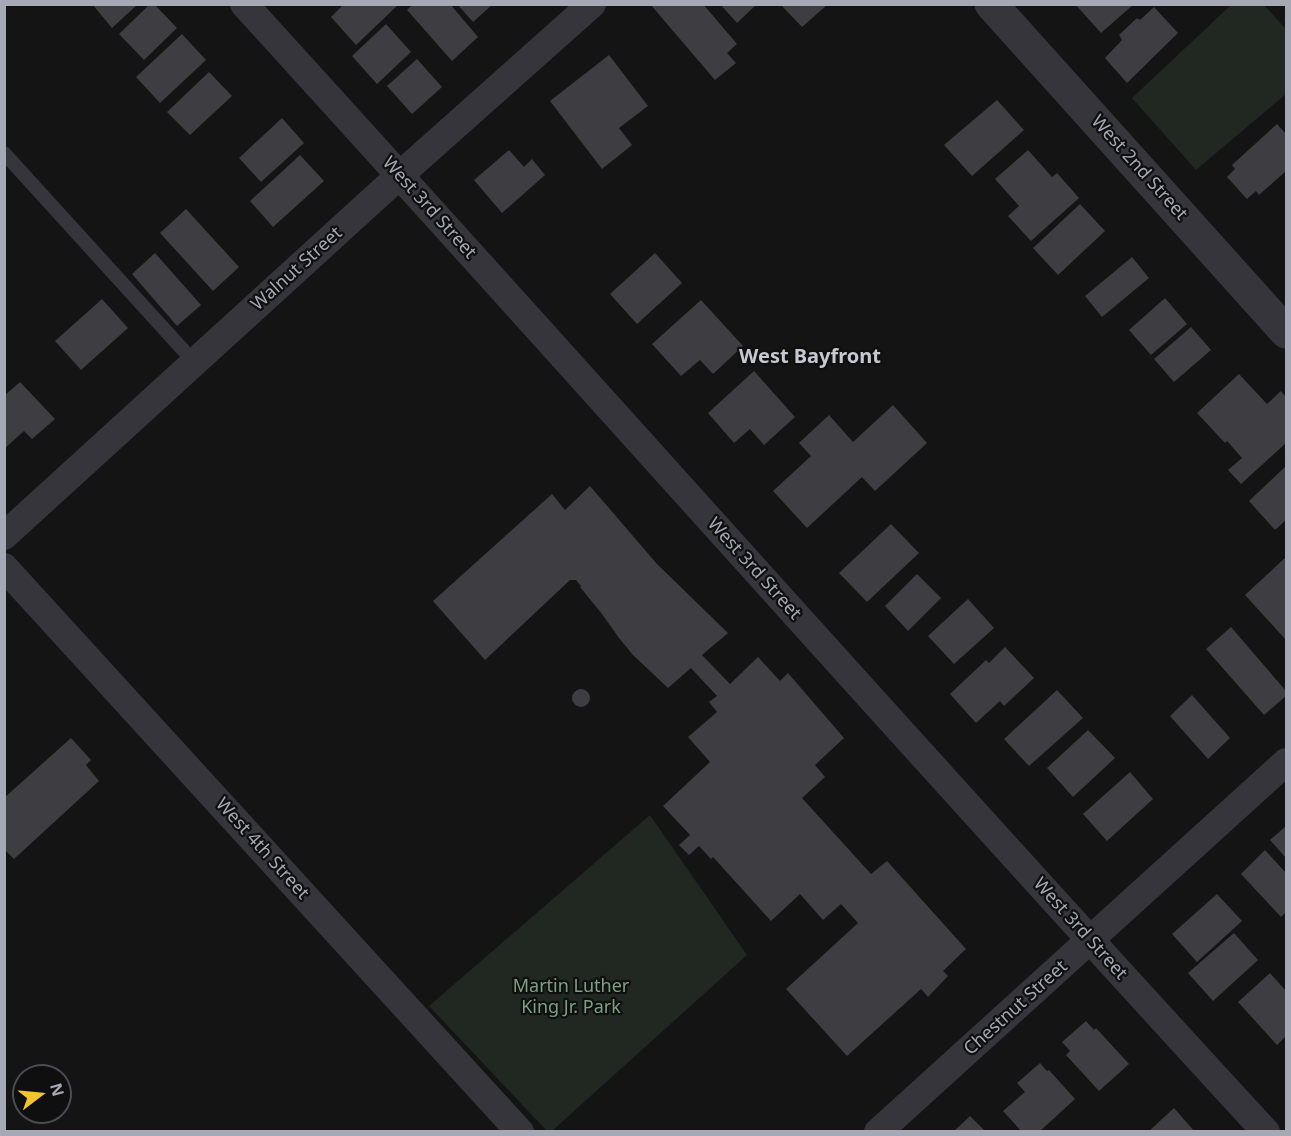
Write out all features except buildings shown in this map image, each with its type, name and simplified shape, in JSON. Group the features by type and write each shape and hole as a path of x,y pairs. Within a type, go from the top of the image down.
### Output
{"street":[{"name":"West 3rd Street","path":"244,4 1090,941 1266,1131"},
{"name":"Walnut Street","path":"4,536 592,4"},
{"name":"West 2nd Street","path":"991,4 1287,332"},
{"name":"West 4th Street","path":"4,567 520,1131"},
{"name":"Chestnut Street","path":"878,1131 1287,762"}],"lane":[{"path":"4,153 195,363"}],"green space":[{"path":"1232,4 1264,5 1286,29 1286,94 1196,170 1132,98"},
{"name":"Martin Luther King Jr. Park","path":"650,815 747,955 552,1131 547,1131 429,1006"}],"district":[{"name":"West Bayfront","path":"810,357"}]}
